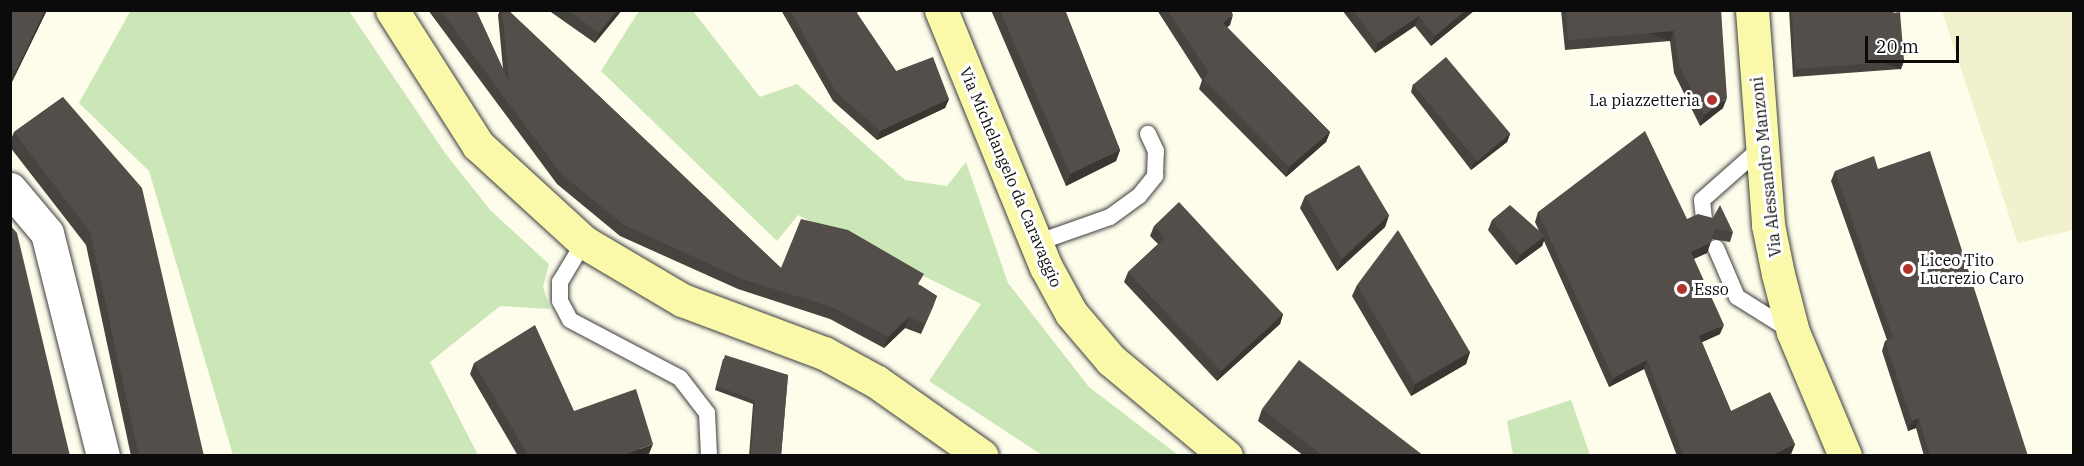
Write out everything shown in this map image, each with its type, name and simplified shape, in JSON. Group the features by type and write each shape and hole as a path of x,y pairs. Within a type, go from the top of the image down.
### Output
{"main road":[{"path":"392,10 478,145 584,242 682,300 824,353 877,382 982,456"},
{"name":"Via Michelangelo da Caravaggio","path":"941,10 1036,243 1071,314 1111,360 1226,456"},
{"name":"Via Alessandro Manzoni","path":"1752,10 1768,225 1793,332 1845,456"}],"street":[{"path":"10,189 47,232 103,456"}],"lane":[{"path":"1036,243 1110,217 1138,196 1155,176 1156,150 1148,134"},
{"path":"1704,219 1702,200 1762,147"},
{"path":"584,242 560,282 560,301 570,320 680,378 707,413 710,456"},
{"path":"1716,248 1737,297 1793,332"}],"green space":[{"path":"131,10 349,11 445,153 491,211 549,264 543,287 550,309 500,306 430,362 478,455 233,455 149,171 79,103"},
{"path":"639,11 693,11 760,97 797,84 905,180 947,186 966,162 1008,283 1089,387 1178,455 1042,455 929,381 981,304 798,215 777,241 601,71"},
{"path":"1942,11 2073,11 2073,230 2018,243"},
{"path":"1571,400 1590,455 1513,455 1507,421"}],"building":[{"path":"10,10 45,10 16,71 10,69"},
{"path":"440,10 476,10 509,82 502,10 508,10 781,268 801,219 848,230 924,274 918,284 937,296 925,324 909,317 888,337 834,308 742,279 624,225 561,174"},
{"path":"568,10 617,10 599,33"},
{"path":"790,10 855,10 896,71 933,57 949,99 880,131 836,92"},
{"path":"1000,10 1065,10 1120,150 1070,174"},
{"path":"1167,10 1231,10 1233,15 1223,23 1330,132 1289,167 1203,79 1209,73"},
{"path":"1353,10 1466,10 1435,36 1419,16 1378,43"},
{"path":"1566,10 1721,10 1727,98 1704,115 1678,63 1674,31 1568,40"},
{"path":"1792,10 1893,10 1893,13 1900,12 1904,61 1795,69"},
{"path":"1446,57 1510,134 1477,161 1413,85"},
{"path":"63,97 142,188 204,456 139,456 90,232 14,132"},
{"path":"1645,131 1687,219 1698,214 1713,218 1720,205 1733,232 1715,229 1710,243 1691,252 1724,325 1699,336 1731,411 1770,392 1795,444 1775,454 1776,456 1684,456 1647,360 1613,378 1538,212"},
{"path":"1930,151 2028,456 1930,456 1919,418 1912,421 1885,341 1893,338 1835,171 1874,156 1878,169"},
{"path":"1359,165 1389,215 1342,259 1305,196"},
{"path":"1179,202 1283,314 1221,371 1128,272 1165,238 1154,226"},
{"path":"1510,205 1545,236 1520,255 1492,220"},
{"path":"10,225 17,233 70,456 12,456 10,452"},
{"path":"1398,230 1470,352 1415,384 1357,285"},
{"path":"535,325 574,411 636,389 653,444 621,456 526,456 525,450 474,363"},
{"path":"725,355 788,375 781,456 751,456 755,400 716,386"},
{"path":"1299,360 1424,456 1323,456 1262,409"}],"place":[{"name":"La piazzetteria","path":"1712,100"},
{"name":"Liceo Tito Lucrezio Caro","path":"1908,269"},
{"name":"Esso","path":"1682,289"}]}
